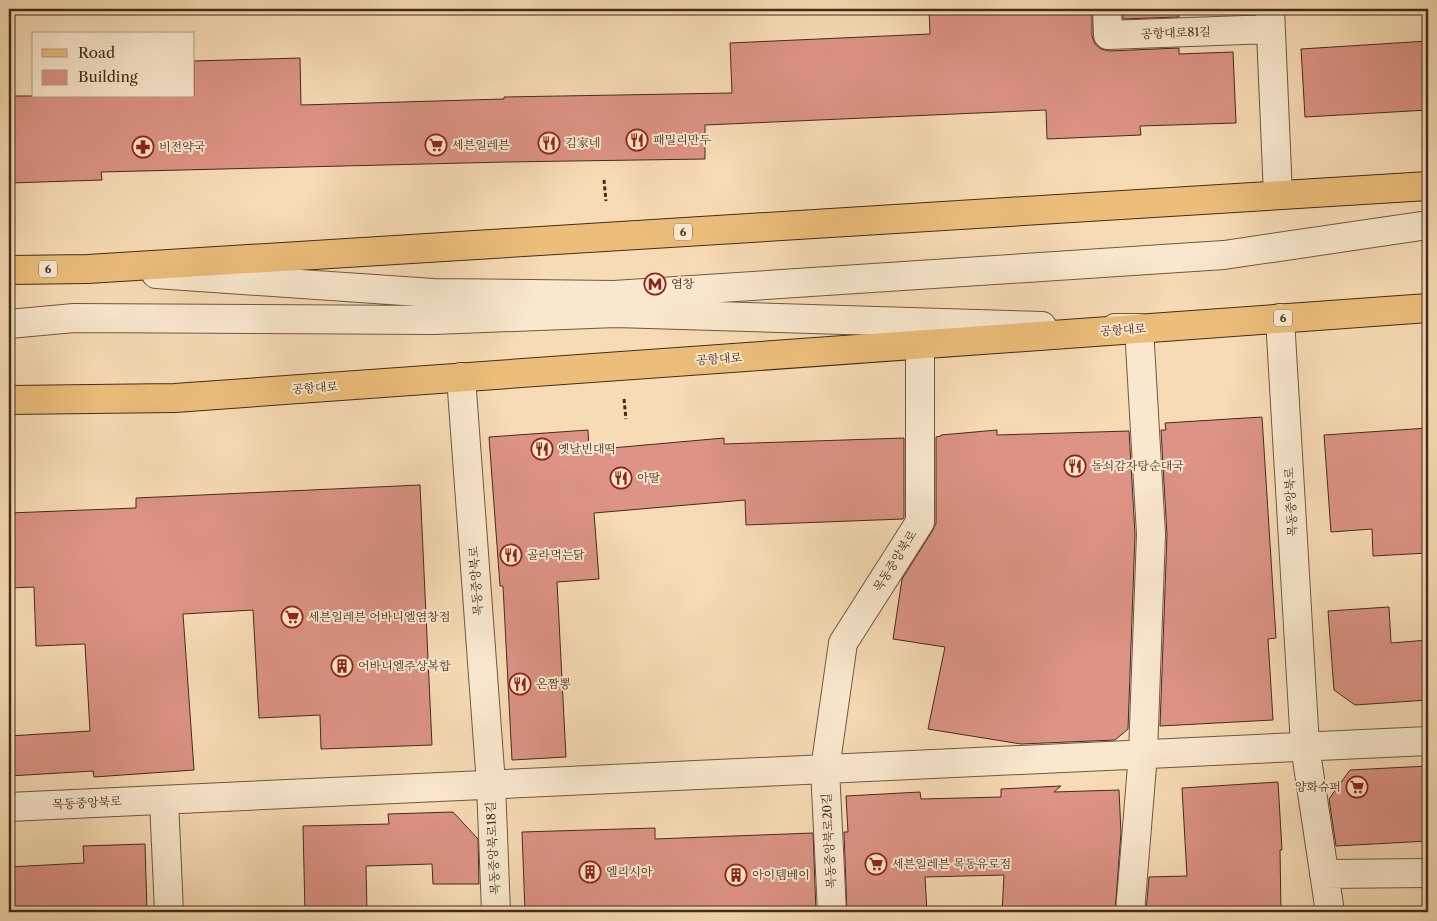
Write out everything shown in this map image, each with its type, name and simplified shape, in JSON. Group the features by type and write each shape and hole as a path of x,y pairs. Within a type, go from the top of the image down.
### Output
{"main road":[{"name":"6","path":"9,270 88,269 1428,186"},
{"name":"공항대로","path":"9,400 175,398 1428,308"}],"street":[{"name":"공항대로81길","path":"1106,9 1108,35 1271,19 1278,195"},
{"path":"88,269 432,293 614,295 1224,255 1428,225"},
{"path":"9,324 74,318 434,320 616,313 1139,328 1151,534 1143,754 1130,912"},
{"name":"목동중앙북로","path":"1280,318 1305,746"},
{"name":"목동중앙북로","path":"825,769 843,643 920,522 920,344"},
{"name":"목동중앙북로","path":"461,377 490,784"},
{"name":"목동중앙북로","path":"9,807 1428,740"},
{"path":"1305,746 1330,912"},
{"name":"목동중앙북로20길","path":"825,769 832,912"},
{"name":"목동중앙북로18길","path":"490,784 496,912"},
{"path":"164,800 169,912"},
{"path":"1324,874 1428,873"}],"building":[{"path":"929,9 1092,9 1092,36 1095,44 1101,49 1109,51 1179,48 1179,54 1233,52 1236,123 1140,126 1141,135 1047,139 1046,110 705,125 705,159 101,172 102,180 10,183 9,96 32,96 32,98 195,98 195,61 300,58 301,105 504,99 504,97 732,93 730,43 930,34"},
{"path":"1123,9 1179,9 1179,17 1123,19"},
{"path":"1428,41 1428,110 1305,117 1301,49"},
{"path":"1262,417 1276,638 1268,639 1273,720 1160,726 1167,535 1161,430 1166,430 1165,423"},
{"path":"1428,428 1428,553 1373,556 1372,529 1331,532 1324,435"},
{"path":"588,430 589,450 724,438 724,444 904,438 904,517 903,519 746,525 745,500 594,513 599,579 557,582 566,757 512,760 503,586 500,586 489,437"},
{"path":"997,430 997,435 1129,431 1135,534 1128,729 1115,740 1021,744 928,729 945,647 893,639 902,579 936,523 936,437"},
{"name":"어바니엘주상복합","path":"420,485 432,745 321,749 320,715 259,718 253,610 183,614 194,770 94,777 93,771 9,776 9,736 90,731 85,644 36,646 34,587 9,588 9,513 136,508 136,498"},
{"path":"1389,607 1391,643 1428,640 1428,700 1355,705 1334,690 1328,611"},
{"path":"1428,766 1428,841 1336,846 1329,799 1350,770"},
{"path":"1278,782 1282,850 1280,850 1281,912 1146,912 1149,877 1187,876 1182,788"},
{"path":"1061,786 1054,792 1119,790 1121,833 1115,912 1002,912 1004,875 925,877 927,912 847,912 844,832 848,832 846,796 920,792 921,799 1001,797 1001,789"},
{"path":"453,812 478,839 479,884 433,884 432,864 366,866 367,912 305,912 303,826 389,824 388,814"},
{"path":"655,828 655,839 813,833 816,912 525,912 522,832"},
{"path":"145,844 147,912 9,912 9,867 84,863 83,846"}],"place":[{"name":"패밀리만두","path":"637,140"},
{"name":"김家네","path":"549,143"},
{"name":"세븐일레븐","path":"436,145"},
{"name":"비전약국","path":"143,147"},
{"name":"염창","path":"655,284"},
{"name":"옛날빈대떡","path":"542,449"},
{"name":"돌쇠감자탕순대국","path":"1075,466"},
{"name":"아딸","path":"621,478"},
{"name":"골라먹는닭","path":"511,555"},
{"name":"세븐일레븐 어바니엘염창점","path":"292,617"},
{"name":"어바니엘주상복합","path":"342,666"},
{"name":"온짬뽕","path":"520,684"},
{"name":"양화슈퍼","path":"1357,787"},
{"name":"세븐일레븐 목동유로점","path":"876,864"},
{"name":"엘리시아","path":"590,872"},
{"name":"아이템베이","path":"736,875"}]}
